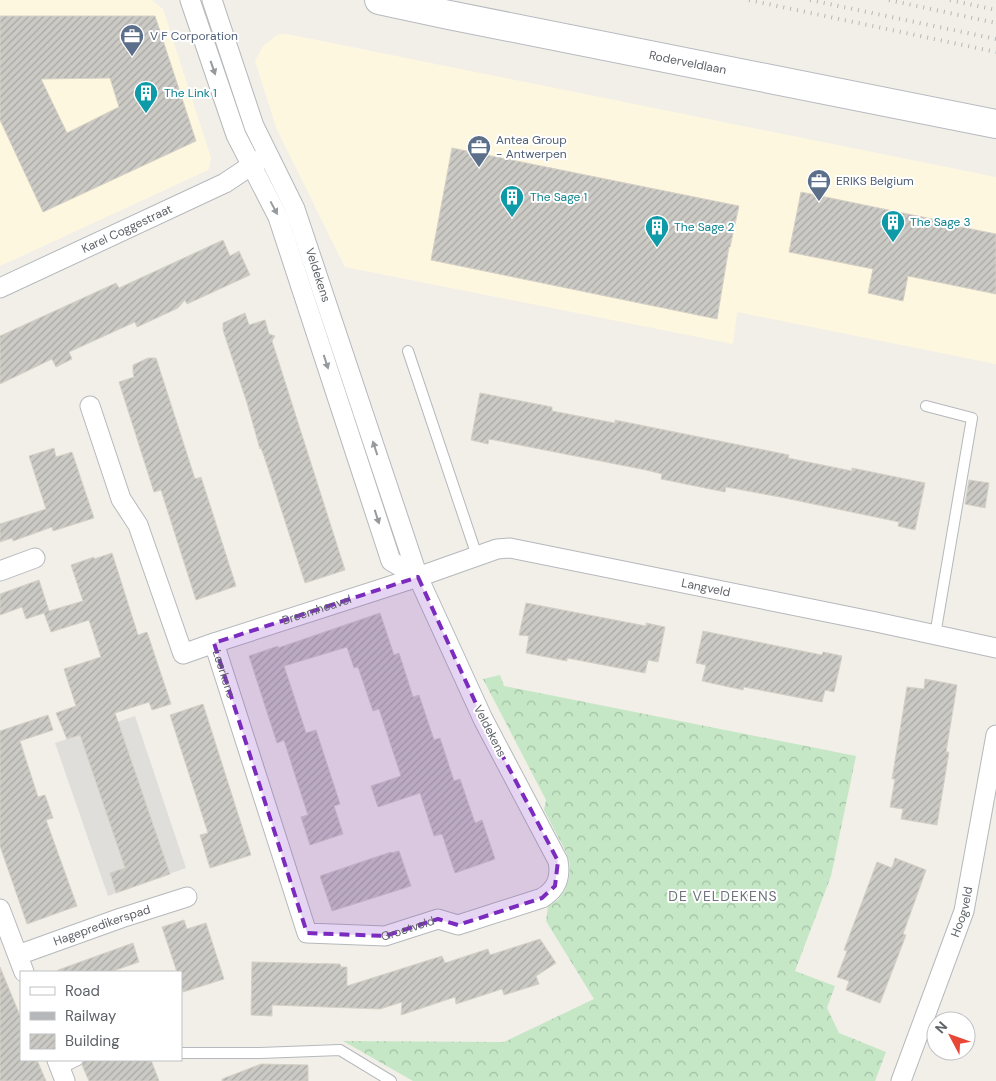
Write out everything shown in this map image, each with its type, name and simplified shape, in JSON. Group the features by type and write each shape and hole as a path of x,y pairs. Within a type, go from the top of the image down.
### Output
{"street":[{"path":"190,0 236,135 251,165"},
{"path":"212,0 254,126 268,154"},
{"name":"Roderveldlaan","path":"379,0 996,124"},
{"name":"Karel Coggestraat","path":"0,288 225,183 268,154"},
{"name":"Veldekens","path":"268,154 295,209 418,577 483,719 558,861 560,870 556,883"},
{"name":"Veldekens","path":"251,165 278,217 391,561 418,577"},
{"path":"340,406 359,400"},
{"name":"Leerkens","path":"90,406 121,499 138,524 183,654 214,643 307,933"},
{"name":"Langveld","path":"418,577 497,549 510,548 996,648"},
{"path":"0,571 35,558"},
{"name":"Breemheuvel","path":"214,643 418,577"},
{"name":"Hoogveld","path":"901,1081 964,911 996,735"},
{"name":"Grootveld","path":"307,933 384,936 438,919 458,925 542,898 549,893 556,883"},
{"name":"Hagepredikerspad","path":"21,964 121,918 187,897"},
{"path":"0,909 21,964"}],"lane":[{"path":"408,351 477,556"},
{"path":"926,406 972,418 935,635"},
{"path":"182,1053 340,1050 391,1081"},
{"path":"61,1070 76,1061"}],"highlighted area":[{"path":"418,577 483,719 558,861 555,886 542,898 458,925 438,919 385,936 307,933 214,643"}],"shaded area":[{"name":"The Link 1","path":"0,0 152,0 163,9 211,158 208,170 0,266"},
{"path":"287,34 996,177 996,364 737,312 733,344 345,267 277,130 255,61 263,46 277,35"},
{"path":"135,716 186,868 108,896 55,743"}],"green space":[{"path":"500,675 504,686 856,756 831,876 795,971 835,986 827,1008 839,1033 886,1052 875,1081 413,1081 343,1041 504,1042 594,999 546,921 548,906 558,900 565,890 569,878 570,864 566,852 544,810 546,800 483,679"}],"building":[{"name":"The Link 1","path":"0,16 155,16 196,141 43,212 0,120","holes":["110,78 119,107 67,133 41,79"]},
{"path":"452,148 739,206 729,247 717,319 431,260"},
{"name":"The Sage 3","path":"801,192 996,234 996,294 908,276 903,301 868,293 873,269 789,252"},
{"path":"223,240 230,256 239,251 250,275 187,304 185,300 178,308 137,327 135,322 69,352 72,359 56,367 52,359 0,384 0,336 116,283 119,288"},
{"path":"245,313 249,325 265,320 269,334 275,336 272,341 345,570 305,583 223,330 223,323"},
{"path":"148,358 156,358 195,479 201,477 236,586 196,600 161,490 154,492 119,382 134,377 133,365"},
{"path":"480,393 552,407 552,411 615,423 615,420 789,455 788,458 852,471 852,468 925,483 915,530 898,526 899,522 780,497 726,487 725,492 661,479 662,474 646,470 489,439 488,444 471,440"},
{"path":"54,448 56,457 72,452 94,518 53,531 52,527 13,541 12,538 0,542 0,524 46,509 29,456"},
{"path":"969,480 989,483 985,508 965,504"},
{"path":"112,553 138,635 147,632 171,704 152,710 149,702 115,713 170,874 116,893 110,873 125,868 80,735 67,739 56,713 76,706 64,669 101,657 89,620 51,632 44,613 26,619 22,607 0,615 0,594 39,580 49,611 83,601 71,565"},
{"path":"526,603 646,626 646,623 665,627 658,662 648,660 645,673 567,658 567,661 526,653 529,636 519,635"},
{"path":"380,613 394,655 399,653 413,697 419,695 434,740 440,738 454,781 460,779 475,823 482,820 495,859 455,873 442,834 434,836 420,793 378,807 371,786 401,776 379,709 373,711 358,667 354,668 347,647 284,666 306,733 316,730 340,804 334,806 343,834 310,845 301,817 308,815 284,740 277,743 249,656"},
{"path":"703,631 822,655 823,652 842,656 834,692 825,690 822,702 744,687 743,690 702,681 706,665 696,663"},
{"path":"925,679 957,685 946,752 949,752 937,825 901,819 903,809 890,807 895,779 892,779 907,687 924,689"},
{"path":"203,704 251,855 210,868 200,835 208,833 170,715"},
{"path":"48,715 53,730 20,741 38,797 45,795 53,818 46,820 77,906 27,924 0,846 0,731"},
{"path":"399,851 411,886 332,911 320,876"},
{"path":"895,858 926,870 903,934 906,935 880,1003 846,990 849,981 837,977 847,951 844,950 877,862 892,868"},
{"path":"184,920 187,929 206,923 224,979 183,992 182,971 177,971 162,927"},
{"path":"540,939 556,963 536,976 539,984 504,995 502,989 456,1004 455,997 401,1015 402,1002 380,1009 272,1005 272,1016 251,1015 252,962 340,964 341,967 347,967 347,986 442,956 445,963 488,949 490,955"},
{"path":"133,943 139,962 113,971 58,970"},
{"path":"0,967 20,1016 20,1061 37,1061 46,1081 0,1081"},
{"path":"84,1061 151,1061 159,1081 89,1081 82,1065"},
{"path":"261,1064 308,1065 308,1081 222,1081 222,1079"}],"railway":[{"path":"749,0 996,52"},
{"path":"810,0 996,39"},
{"path":"889,0 996,23"},
{"path":"950,0 996,10"}],"place":[{"name":"V F Corporation","path":"132,57"},
{"name":"The Link 1","path":"146,114"},
{"name":"Antea Group - Antwerpen","path":"479,168"},
{"name":"ERIKS Belgium","path":"819,202"},
{"name":"The Sage 1","path":"512,218"},
{"name":"The Sage 3","path":"893,243"},
{"name":"The Sage 2","path":"657,248"}],"district":[{"name":"DE VELDEKENS","path":"723,896"}]}
